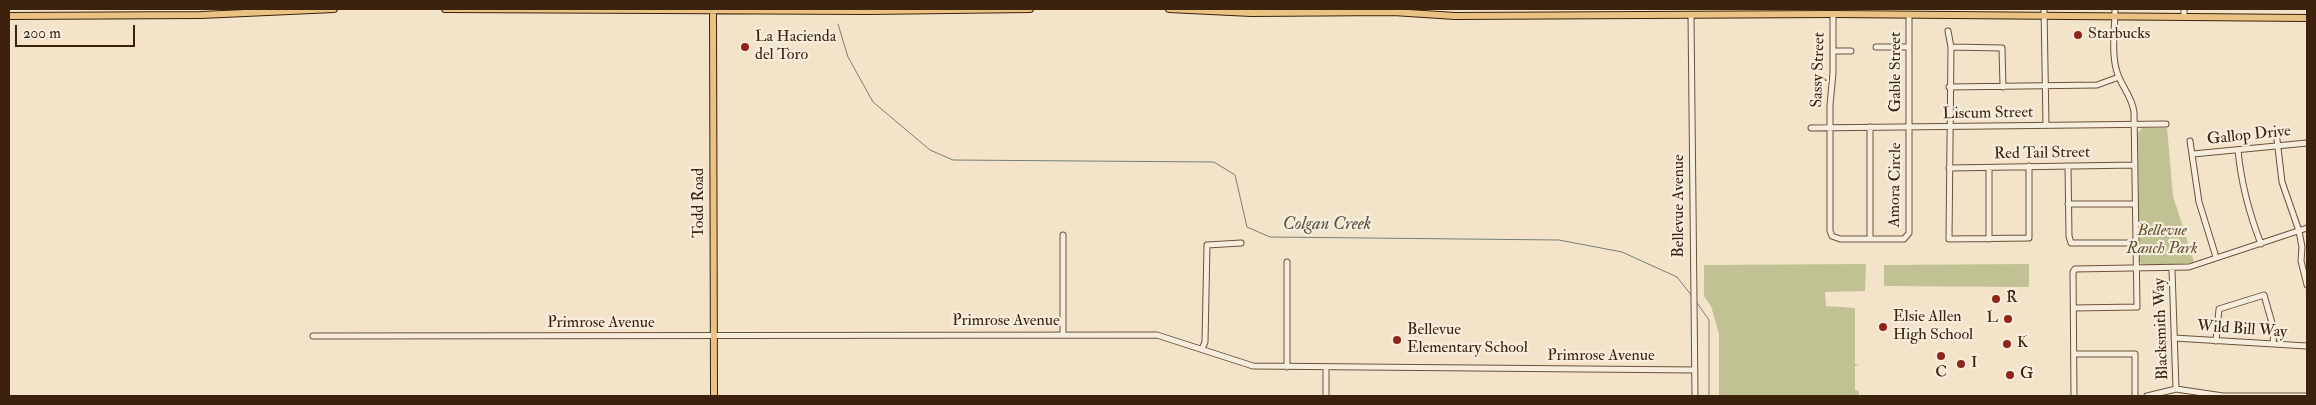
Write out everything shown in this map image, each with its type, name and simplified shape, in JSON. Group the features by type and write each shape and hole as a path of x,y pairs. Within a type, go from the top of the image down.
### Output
{"main road":[{"path":"9,16 201,15 334,9"},
{"path":"445,9 869,11 1030,9"},
{"name":"Todd Road","path":"713,9 714,396"},
{"path":"1169,9 1229,12 1394,12 1449,16 1518,12 1692,15 1803,12 2044,18 2115,17 2184,12 2307,18"}],"street":[{"path":"2044,9 2046,125"},
{"path":"2074,308 2137,307 2135,124 2133,106 2119,77 2115,61 2114,9"},
{"name":"Sassy Street","path":"1830,127 1833,14"},
{"name":"Bellevue Avenue","path":"1692,15 1695,396"},
{"name":"Gable Street","path":"1909,16 1909,127"},
{"path":"1948,31 1951,47 1949,87 1949,239 2029,238 2029,166"},
{"path":"1876,47 1909,47"},
{"path":"1951,47 2002,48 2002,87"},
{"path":"1833,51 1851,51"},
{"path":"1949,87 2097,85 2119,77"},
{"name":"Liscum Street","path":"1811,128 2166,124"},
{"name":"Amora Circle","path":"1830,127 1832,236 1840,239 1904,239 1909,233 1909,127"},
{"path":"1870,127 1870,239"},
{"path":"2276,131 2282,182 2299,231 2302,248 2301,261 2307,285"},
{"path":"2190,141 2199,202 2216,257"},
{"name":"Gallop Drive","path":"2193,154 2307,143"},
{"path":"2238,150 2241,180 2260,244"},
{"name":"Red Tail Street","path":"1949,168 2135,165"},
{"path":"2068,166 2069,236 2071,242 2136,243"},
{"path":"1989,168 1989,239"},
{"path":"2068,204 2135,204"},
{"path":"2074,396 2073,272 2075,269 2172,269 2189,267 2307,228"},
{"path":"1063,235 1063,335"},
{"path":"1202,349 1205,342 1207,245 1241,243"},
{"path":"1286,367 1287,262"},
{"name":"Blacksmith Way","path":"2172,269 2176,389"},
{"path":"2216,341 2219,309 2264,295 2274,330 2274,344"},
{"name":"Primrose Avenue","path":"313,336 1157,334 1253,366 1695,370"},
{"name":"Wild Bill Way","path":"2174,338 2307,346"},
{"path":"2074,354 2135,354 2135,396"},
{"path":"1326,367 1326,396"},
{"path":"2147,396 2176,389 2223,396 2307,396"}],"green space":[{"name":"Bellevue Ranch Park","path":"2142,128 2167,128 2173,196 2194,262 2150,266 2139,262 2138,133"},
{"path":"1866,264 1865,291 1825,292 1826,306 1855,308 1855,364 1859,365 1855,366 1855,390 1859,391 1859,396 1719,396 1719,334 1711,306 1704,296 1704,265"},
{"path":"2029,264 2029,287 1884,286 1884,265"}],"waterway":[{"name":"Colgan Creek","path":"838,24 848,57 873,102 930,150 953,160 1214,162 1235,175 1247,227 1270,237 1559,240 1622,252 1677,277 1692,296"},
{"name":"Colgan Creek","path":"1697,303 1709,320 1709,396"}],"place":[{"name":"Starbucks","path":"2078,35"},
{"name":"La Hacienda del Toro","path":"745,47"},
{"name":"R","path":"1996,299"},
{"name":"L","path":"2008,319"},
{"name":"Elsie Allen High School","path":"1883,327"},
{"name":"Bellevue Elementary School","path":"1397,340"},
{"name":"K","path":"2007,344"},
{"name":"C","path":"1941,356"},
{"name":"I","path":"1961,364"},
{"name":"G","path":"2010,375"}]}
